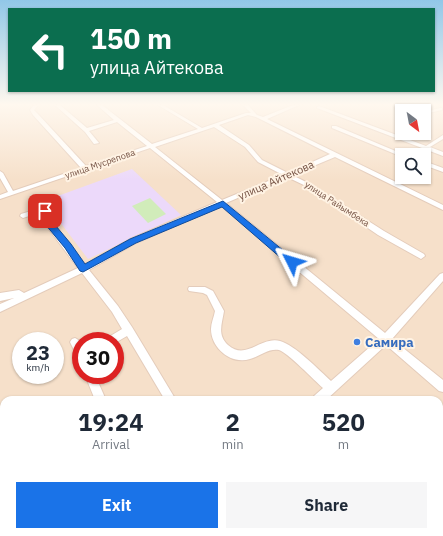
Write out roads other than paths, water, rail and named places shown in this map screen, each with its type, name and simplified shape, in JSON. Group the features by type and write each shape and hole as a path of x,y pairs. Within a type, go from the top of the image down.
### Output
{"street":[{"path":"50,130 85,169"},
{"path":"92,130 87,132 96,143"},
{"path":"130,130 223,204 384,340 443,387"},
{"name":"улица Мусрепова","path":"0,197 201,130"},
{"name":"улица Райымбека","path":"223,130 247,146 260,161 288,174 333,200 381,233 421,256"},
{"path":"286,130 443,208"},
{"path":"341,130 395,152"},
{"path":"379,130 426,148 443,137"},
{"path":"431,150 443,154"},
{"name":"улица Айтекова","path":"0,308 83,269 133,241 223,204 336,154"},
{"path":"431,165 442,168"},
{"path":"0,173 11,193"},
{"path":"23,216 38,211 43,213 52,208"},
{"path":"43,213 47,222 68,246 83,269 105,295 129,330 169,396"},
{"path":"322,396 384,340 443,276"},
{"path":"192,289 202,289 210,293 220,311 216,335 228,352 247,356 260,348 280,345 286,348 331,388"},
{"path":"0,297 19,293 24,297"},
{"path":"124,333 129,330"},
{"path":"94,384 99,396"}],"place":[{"name":"Самира","path":"357,342"}]}
